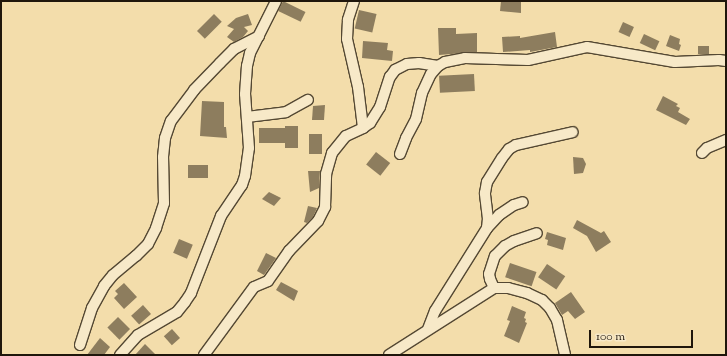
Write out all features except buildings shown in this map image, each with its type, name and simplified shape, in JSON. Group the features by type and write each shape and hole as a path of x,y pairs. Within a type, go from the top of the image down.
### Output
{"street":[{"path":"120,355 138,335 177,312 191,293 214,231 228,205 238,191 245,176 249,148 245,94 247,66 259,36 276,1"},
{"path":"354,1 348,20 347,39 358,87 363,128"},
{"path":"80,344 92,308 104,286 118,270 136,256 148,244 156,228 164,203 163,157 171,121 185,101 220,63 234,50 259,36"},
{"path":"400,154 416,119 422,93 431,74 438,66 445,62 465,58 528,60 587,47 675,62 726,61"},
{"path":"204,355 254,287 268,281 289,251 318,221 325,207 326,174 332,153 346,136 370,123 390,77 395,70 407,64 419,63 438,66"},
{"path":"247,117 286,112 308,100"},
{"path":"487,228 488,219 485,193 486,182 505,153 516,145 527,141 573,132"},
{"path":"702,153 707,148 726,140"},
{"path":"428,329 435,311 487,228 499,215 514,205 522,202"},
{"path":"494,288 489,274 495,256 505,246 514,241 537,233"},
{"path":"389,355 494,288 508,288 527,293 542,300 550,308 557,320 565,355"}]}
